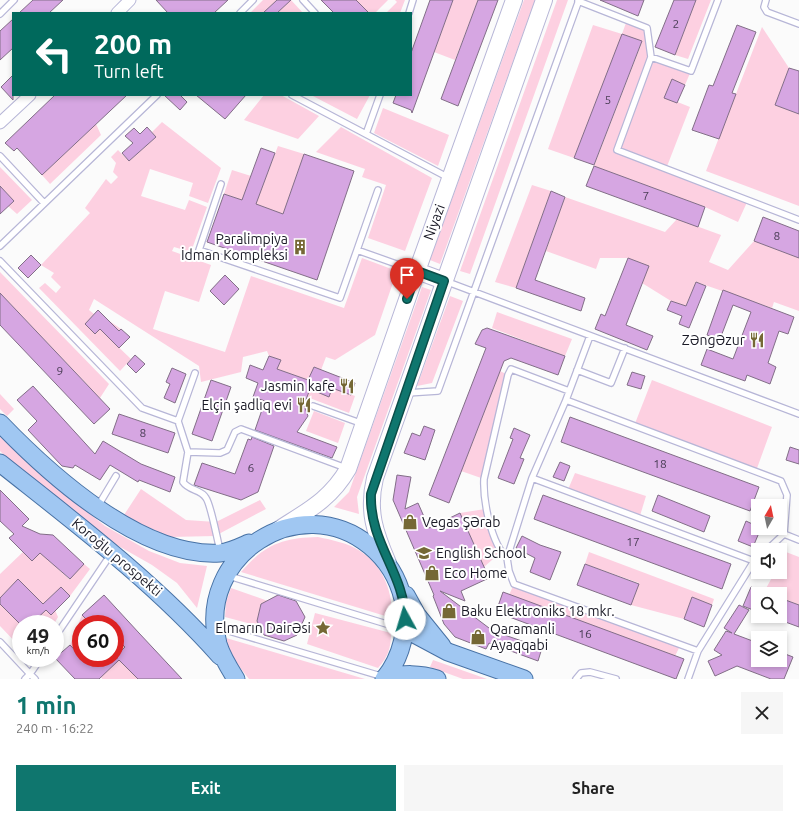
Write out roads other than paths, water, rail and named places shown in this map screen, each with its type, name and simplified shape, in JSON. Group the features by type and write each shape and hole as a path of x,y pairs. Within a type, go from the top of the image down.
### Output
{"main road":[{"name":"Niyazi","path":"278,530 325,499 342,479 348,469 514,0"},
{"path":"385,678 395,663 401,646 405,630 405,609 400,590 379,542 373,522 371,494 444,281 544,0"},
{"path":"417,271 444,281"},
{"name":"Koroğlu prospekti","path":"0,423 20,444 88,503 133,530 165,545 200,552 221,553 237,549 260,538"},
{"name":"Koroğlu prospekti","path":"0,463 112,552 163,596 225,661"},
{"path":"236,679 225,661 218,644 215,627 219,592 226,575 235,561 246,549 260,538 278,530 299,525 321,525 343,530 362,540 379,554 392,571 417,615 448,652"},
{"path":"163,596 215,627"},
{"path":"405,630 448,652 524,679"},
{"path":"385,678 405,674 417,674 437,679"}],"street":[{"path":"117,12 130,0"},
{"path":"0,123 29,96"},
{"path":"225,661 230,679"}],"lane":[{"path":"241,12 253,0"},
{"path":"303,0 314,12"},
{"path":"409,12 414,0"},
{"path":"405,394 438,391 578,0 647,28 651,57 617,150 799,220"},
{"path":"651,57 691,71 718,0"},
{"path":"766,0 764,7 767,12 799,24"},
{"path":"0,14 10,1"},
{"path":"0,246 156,96"},
{"path":"294,96 450,178"},
{"path":"366,134 380,96"},
{"path":"0,156 44,203"},
{"path":"221,184 199,250 340,298 378,190"},
{"path":"357,250 417,271"},
{"path":"0,261 142,408 178,421"},
{"path":"444,281 799,414"},
{"path":"590,336 566,400 532,478 508,558 508,571 514,584 698,651"},
{"path":"577,370 611,383 624,348"},
{"path":"508,558 501,552 485,509 484,479 511,369 569,391"},
{"path":"195,373 178,421 188,452 183,482 187,487 200,492 206,498 221,553"},
{"path":"566,400 781,480 787,495 787,499"},
{"path":"313,406 363,424"},
{"path":"188,452 220,452 227,450 235,432 241,429 348,469"},
{"path":"97,508 116,476"},
{"path":"532,478 751,558"},
{"path":"774,543 783,535"},
{"path":"786,535 799,540"},
{"path":"64,624 112,552"},
{"path":"688,679 698,651 751,568"},
{"path":"226,575 405,630"},
{"path":"215,627 385,678"},
{"path":"0,642 35,679"},
{"path":"25,679 35,667"},
{"path":"576,679 581,673 590,672 616,679"}],"place":[{"name":"Paralimpiya İdman Kompleksi","path":"300,247"},
{"name":"Zəngəzur","path":"757,340"},
{"name":"Jasmin kafe","path":"347,386"},
{"name":"Elçin şadlıq evi","path":"304,405"},
{"name":"Vegas Şərab","path":"410,522"},
{"name":"English School","path":"424,553"},
{"name":"Eco Home","path":"432,573"},
{"name":"Baku Elektroniks 18 mkr.","path":"449,611"},
{"name":"Elmarın Dairəsi","path":"323,628"},
{"name":"Qaramanli Ayaqqabi","path":"478,637"}]}
